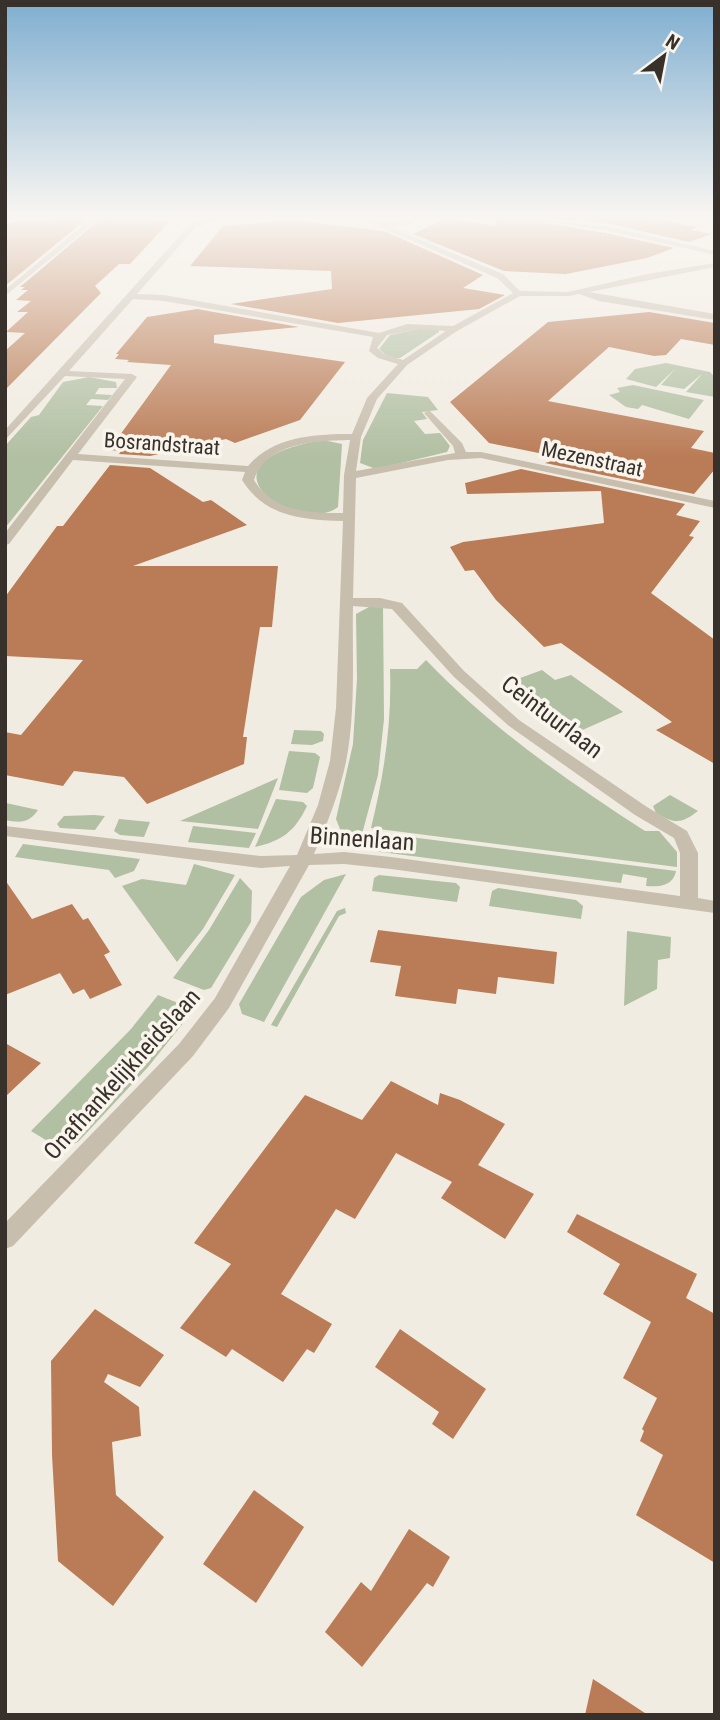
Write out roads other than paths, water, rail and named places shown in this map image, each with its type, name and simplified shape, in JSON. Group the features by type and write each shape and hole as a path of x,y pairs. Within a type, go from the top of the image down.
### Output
{"street":[{"path":"5,437 130,297"},
{"path":"152,297 380,336 416,326 454,329"},
{"path":"304,858 326,805 338,761 344,708 350,475 356,436 372,398 404,363 454,329 510,297"},
{"path":"597,297 715,317"},
{"path":"380,336 372,349 381,356 404,363"},
{"name":"Bosrandstraat","path":"5,541 132,377 62,373"},
{"path":"429,413 458,445 461,454"},
{"path":"348,517 309,517 284,510 262,499 252,489 248,480 250,469 265,454 301,441 356,436"},
{"name":"Mezenstraat","path":"350,475 380,472 461,454 502,459 715,505"},
{"name":"Bosrandstraat","path":"72,457 250,469"},
{"name":"Ceintuurlaan","path":"346,602 380,602 397,607 459,674 514,723 641,811 681,835 689,853 689,901"},
{"name":"Binnenlaan","path":"5,831 261,862 304,858 391,863 689,901 715,907"},
{"name":"Onafhankelijkheidslaan","path":"5,1239 193,1040 222,1003 304,858"}]}
